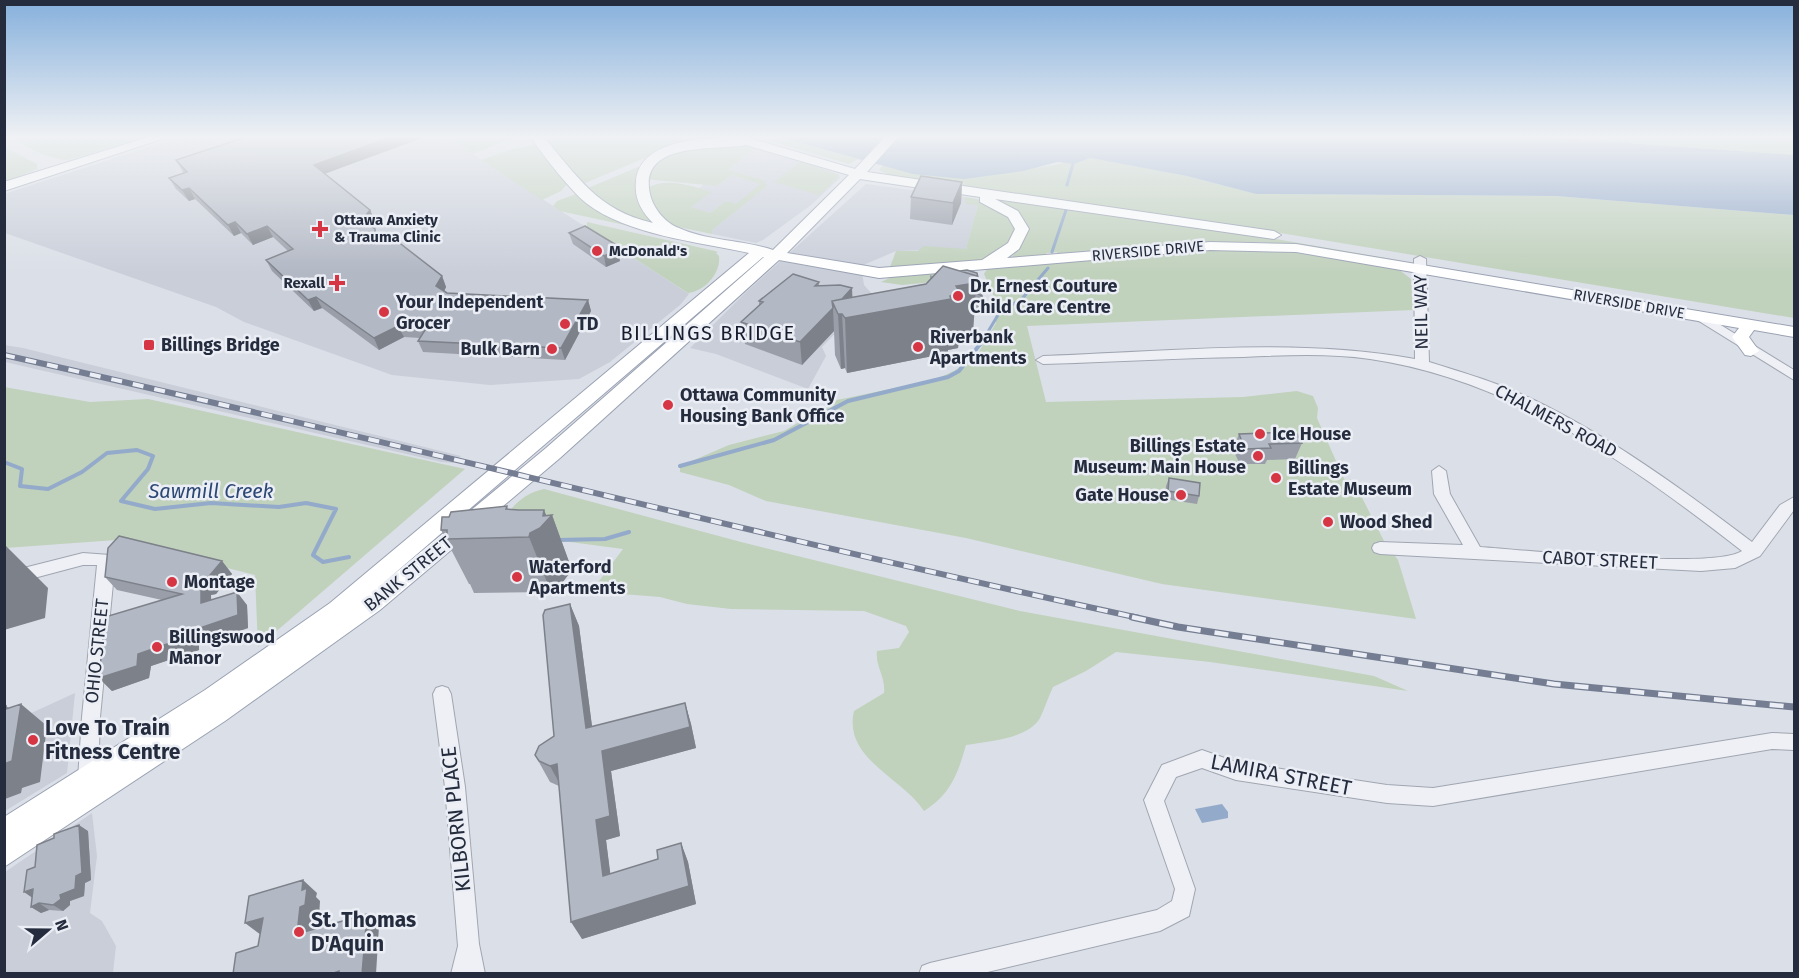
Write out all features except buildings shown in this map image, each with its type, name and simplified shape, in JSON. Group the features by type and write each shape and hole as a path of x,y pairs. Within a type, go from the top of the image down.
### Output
{"main road":[{"path":"4,187 21,182"},
{"name":"RIVERSIDE DRIVE","path":"574,182 596,204 635,223 816,264 879,273 1242,245 1296,248 1421,264"},
{"path":"642,182 645,202 655,219 675,233"},
{"name":"BANK STREET","path":"4,832 228,687 338,609 727,279 768,253 851,182"},
{"name":"RIVERSIDE DRIVE","path":"913,182 962,192 1133,213 1695,311 1794,322"},
{"path":"962,192 1001,206 1012,214 1022,230 1017,243 1008,252 980,266"},
{"path":"708,240 727,256 727,279"},
{"name":"BANK STREET","path":"4,854 235,702 372,604 429,559 553,453 754,274 768,253"},
{"path":"754,274 786,265 816,264"},
{"name":"RIVERSIDE DRIVE","path":"1695,311 1750,325 1794,332"},
{"path":"1750,325 1740,337 1751,351"}],"street":[{"name":"NEIL WAY","path":"1421,264 1422,364"},
{"path":"1695,311 1704,326 1794,376"},
{"name":"CHALMERS ROAD","path":"1043,360 1306,350 1370,355 1422,364 1501,390 1601,442 1754,552"},
{"path":"1439,471 1442,494 1474,551"},
{"path":"1754,552 1783,510 1794,502"},
{"name":"CABOT STREET","path":"1380,548 1474,551 1640,564 1717,564 1735,562 1754,552"},
{"name":"OHIO STREET","path":"4,580 83,559 104,559 106,573 91,717 88,779"},
{"name":"KILBORN PLACE","path":"442,694 455,787 468,944 474,974"},
{"name":"LAMIRA STREET","path":"930,974 1160,920 1181,908 1185,889 1154,800 1169,771 1202,759 1236,771 1387,794 1433,797 1772,741 1794,742"},
{"name":"KILBORN PLACE","path":"462,974 468,944"}],"shaded area":[{"path":"42,182 515,182 689,294 680,305 610,362 579,379 490,385 392,375 244,322 216,307 5,233 4,194"},
{"path":"723,182 755,182 766,185 765,182 836,182 811,205 756,243 712,234 712,230 766,186 760,185 736,205 726,201 710,213 690,207 711,192 699,188 706,183 717,186"},
{"path":"866,184 964,197 966,203 978,205 966,249 896,251 861,266 864,285 873,295 822,347 826,356 808,389 716,354 690,348 745,293"},
{"path":"4,345 461,456 453,463 441,462 5,362"},
{"path":"75,693 67,773 5,811 5,725"},
{"path":"92,813 97,856 90,913 102,921 116,946 113,973 5,974 5,872"}],"green space":[{"path":"514,182 568,183 561,191 542,200"},
{"path":"603,182 638,182 652,224 613,211 588,188"},
{"path":"671,182 723,182 717,186"},
{"path":"753,182 765,182 767,186 712,230 712,234 674,226 654,212 648,188 672,183 712,192 691,207 710,213 726,201 736,204 760,184"},
{"path":"774,182 834,182 819,195"},
{"path":"934,182 1209,182 1256,194 1556,196 1794,215 1794,318 1268,231"},
{"path":"576,194 601,213 634,227 560,211 553,206 557,201"},
{"path":"964,197 981,200 994,206 1011,221 1017,228 1008,248 980,261 894,269 890,267 896,251 918,251 924,246 966,249 978,205 966,204"},
{"path":"987,197 1200,226 1403,261 1262,242 1188,244 1058,255 1057,252 1046,253 1046,256 1010,259 1023,242 1025,229"},
{"path":"587,222 718,252 716,253 719,256 719,262 715,275 700,289 688,293 581,224 587,226"},
{"name":"Billings Estate Museum","path":"1207,249 1286,251 1398,269 1411,279 1413,310 1027,326 1046,402 1243,397 1297,391 1313,396 1318,408 1317,418 1344,479 1353,480 1384,541 1398,560 1416,619 1162,584 966,538 766,501 729,485 680,472 680,466 729,445 784,431 837,400 934,380 954,371 977,355 996,323 993,294 984,274 987,269"},
{"path":"962,271 964,279 902,285 881,282 892,277"},
{"path":"4,387 90,402 148,399 465,469 258,647 255,575 116,540 5,548"},
{"path":"544,489 741,542 1020,611 1374,676 1408,691 1210,662 1116,652 1086,671 1053,687 1040,718 1026,731 1007,738 966,745 960,765 947,790 924,811 866,755 857,742 853,728 854,711 884,693 877,651 899,648 909,632 906,626 864,611 731,609 687,604 660,597 610,593 600,586 599,581 623,549 503,533 507,517 516,504 529,494"}],"water":[{"path":"1209,182 1794,182 1794,215 1556,196 1256,194"},
{"path":"1222,804 1228,812 1228,818 1202,823 1195,809"}],"waterway":[{"name":"Sawmill Creek","path":"1052,252 1066,210"},
{"name":"Sawmill Creek","path":"980,345 1001,310 1021,300 1048,268"},
{"name":"Sawmill Creek","path":"680,466 774,440 848,401 948,377 959,371 981,343"},
{"name":"Sawmill Creek","path":"4,462 22,469 20,486 48,489 82,472 107,453 137,450 153,456 148,469 121,501 155,509 211,503 279,507 306,503 336,509 313,555 323,562 349,557"},
{"name":"Sawmill Creek","path":"558,540 605,539 629,532"}],"railway":[{"path":"4,355 997,587 1139,618"},
{"path":"1132,617 1178,627 1554,684 1794,707"}],"place":[{"name":"Ottawa Anxiety & Trauma Clinic","path":"320,229"},
{"name":"McDonald's","path":"597,251"},
{"name":"Rexall","path":"337,283"},
{"name":"Dr. Ernest Couture Child Care Centre","path":"958,296"},
{"name":"Your Independent Grocer","path":"384,312"},
{"name":"TD","path":"565,324"},
{"name":"Billings Bridge","path":"149,345"},
{"name":"Riverbank Apartments","path":"918,347"},
{"name":"Bulk Barn","path":"552,349"},
{"name":"Ottawa Community Housing Bank Office","path":"668,405"},
{"name":"Ice House","path":"1260,434"},
{"name":"Billings Estate Museum: Main House","path":"1258,456"},
{"name":"Billings Estate Museum","path":"1276,478"},
{"name":"Gate House","path":"1181,495"},
{"name":"Wood Shed","path":"1328,522"},
{"name":"Waterford Apartments","path":"517,577"},
{"name":"Montage","path":"172,582"},
{"name":"Billingswood Manor","path":"157,647"},
{"name":"Love To Train Fitness Centre","path":"33,740"},
{"name":"St. Thomas D'Aquin","path":"299,932"}],"district":[{"name":"BILLINGS BRIDGE","path":"708,333"}]}
